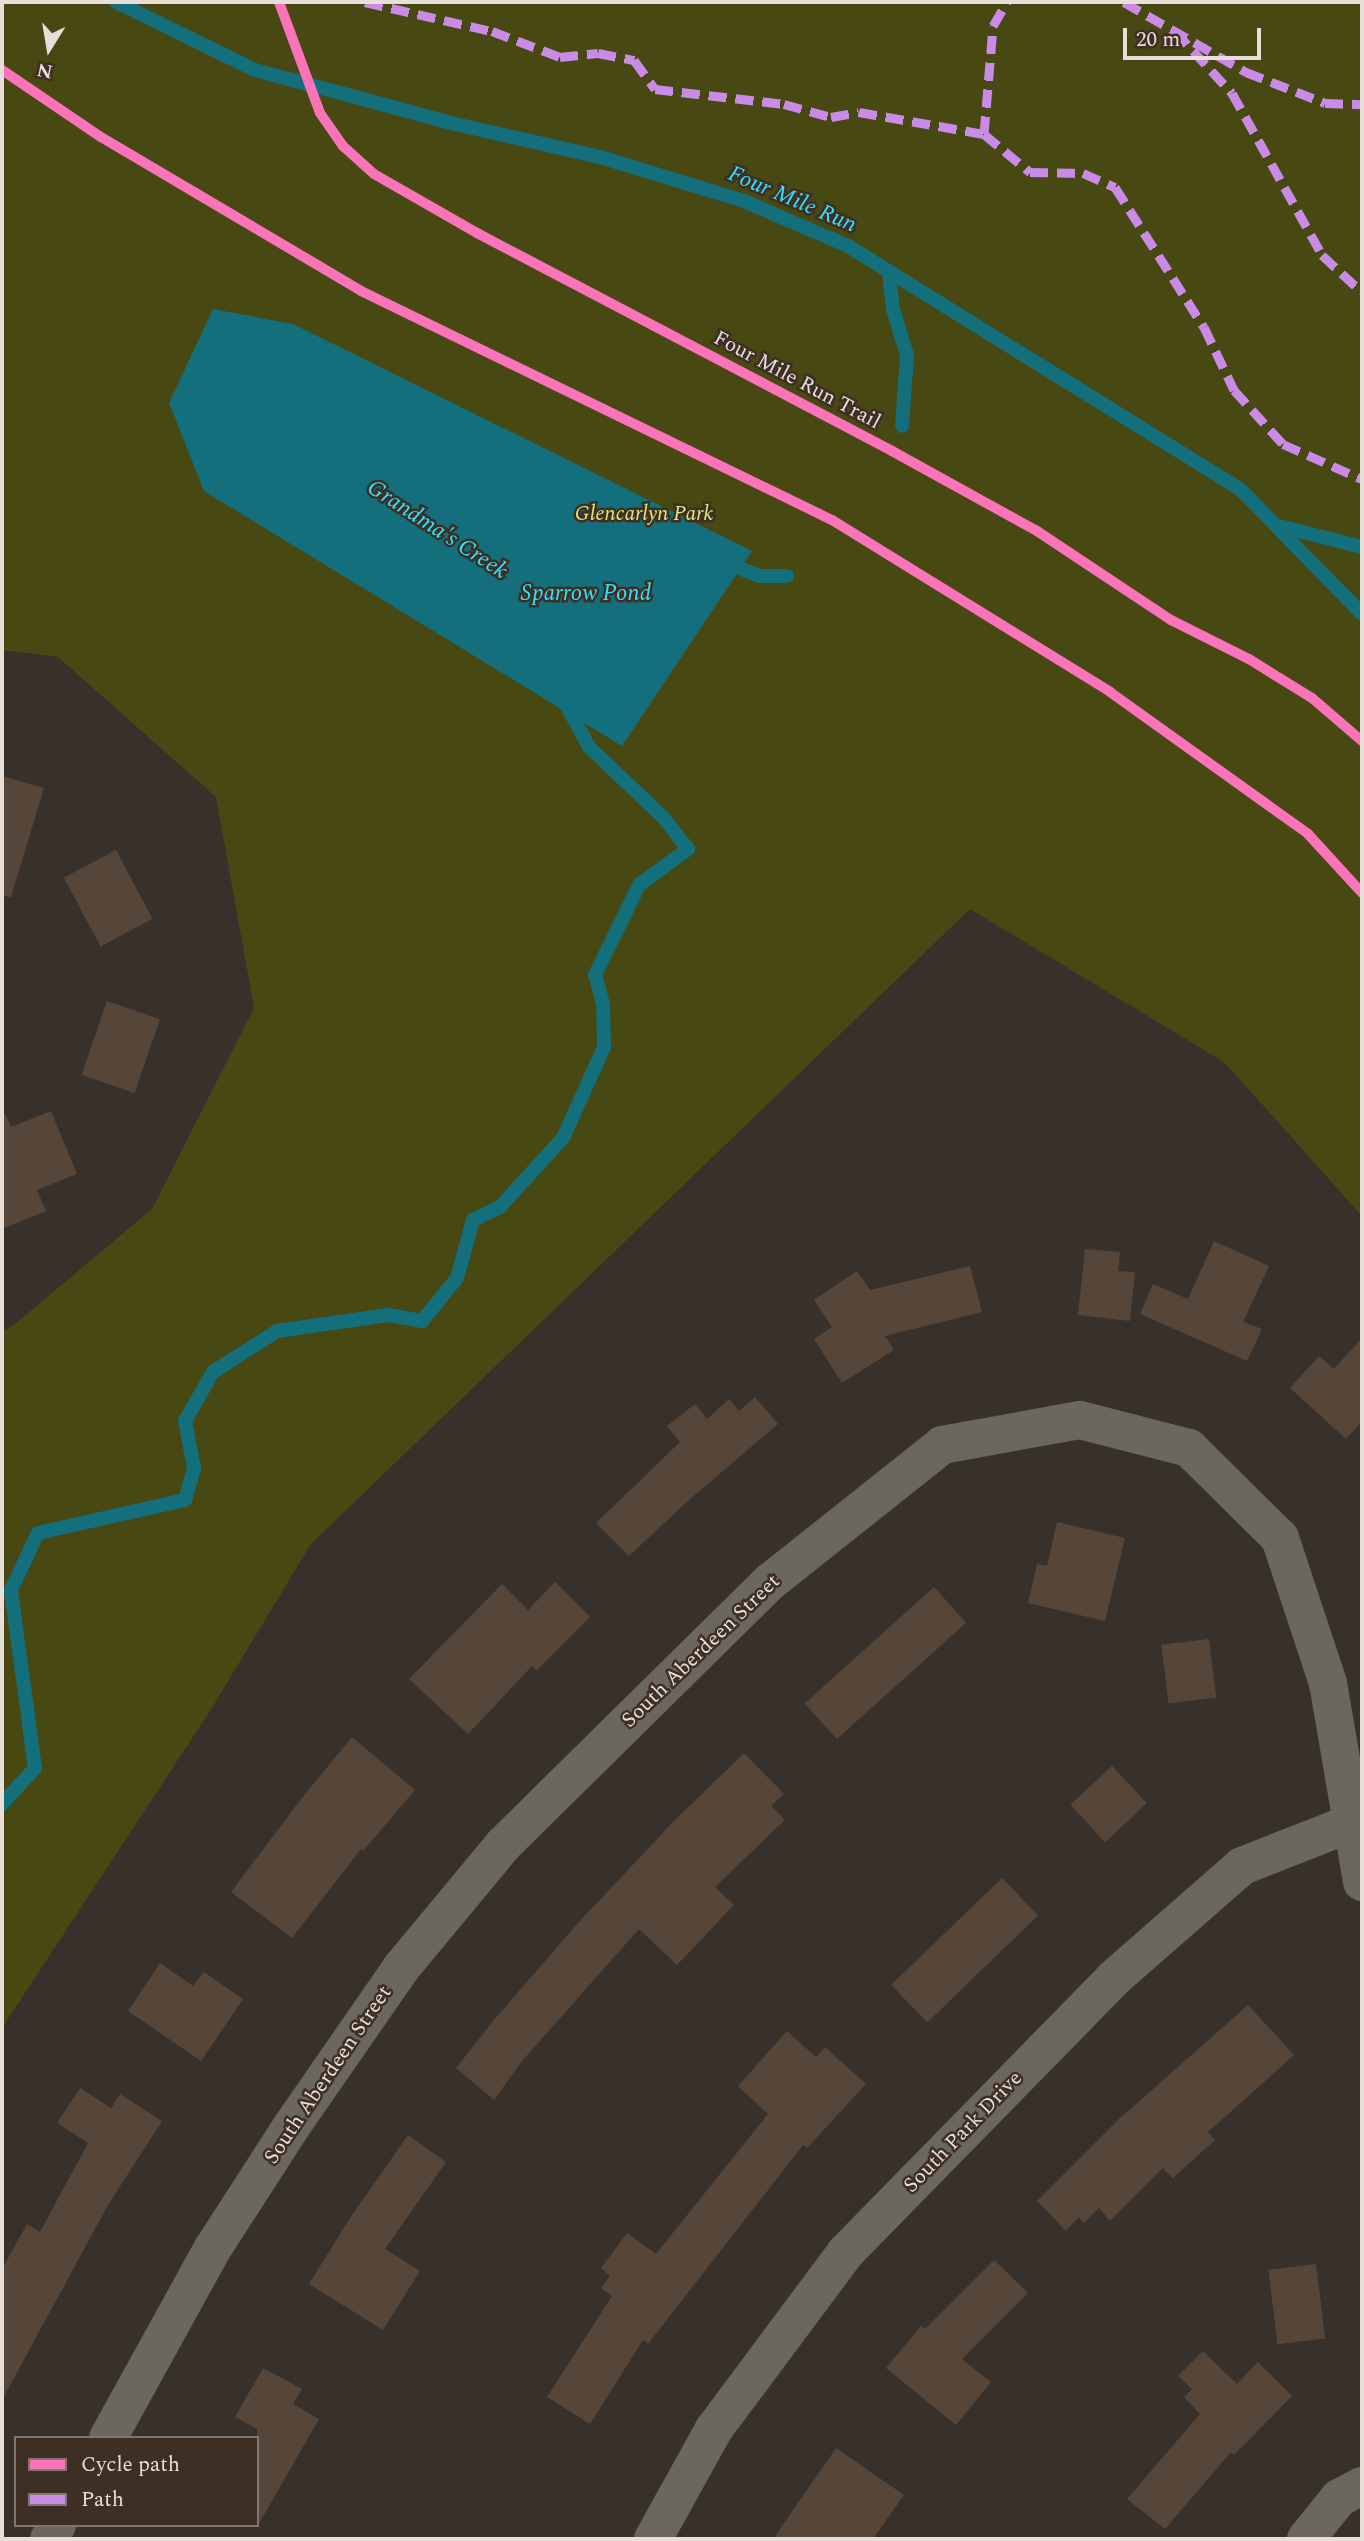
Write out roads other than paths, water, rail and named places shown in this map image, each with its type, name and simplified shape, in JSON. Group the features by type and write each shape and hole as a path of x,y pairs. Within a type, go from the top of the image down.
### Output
{"street":[{"name":"South Aberdeen Street","path":"109,2436 213,2248 290,2127 401,1968 503,1844 770,1582 942,1445 1080,1420 1189,1448 1280,1538 1328,1683 1356,1821 1362,1882"},
{"name":"South Park Drive","path":"653,2539 714,2429 855,2242 1113,1979 1242,1866 1356,1821"},
{"path":"1306,2539 1339,2498 1362,2486"}],"water":[{"name":"Sparrow Pond","path":"213,309 293,324 752,551 622,746 204,491 169,403"}],"waterway":[{"name":"Four Mile Run","path":"116,2 255,70 451,123 600,157 744,201 848,246 1239,488 1362,614"},
{"name":"Grandma's Creek","path":"889,272 893,309 907,355 902,426"},
{"path":"1279,526 1362,547"},
{"name":"Grandma's Creek","path":"722,561 759,576 787,576"},
{"name":"Grandma's Creek","path":"2,1804 35,1768 11,1590 38,1533 185,1500 194,1468 185,1421 213,1372 277,1331 388,1315 422,1321 457,1278 473,1220 500,1207 563,1138 604,1047 603,1004 595,975 639,885 688,849 664,818 589,747 563,699"}],"park label":[{"name":"Glencarlyn Park","path":"644,514"}]}
